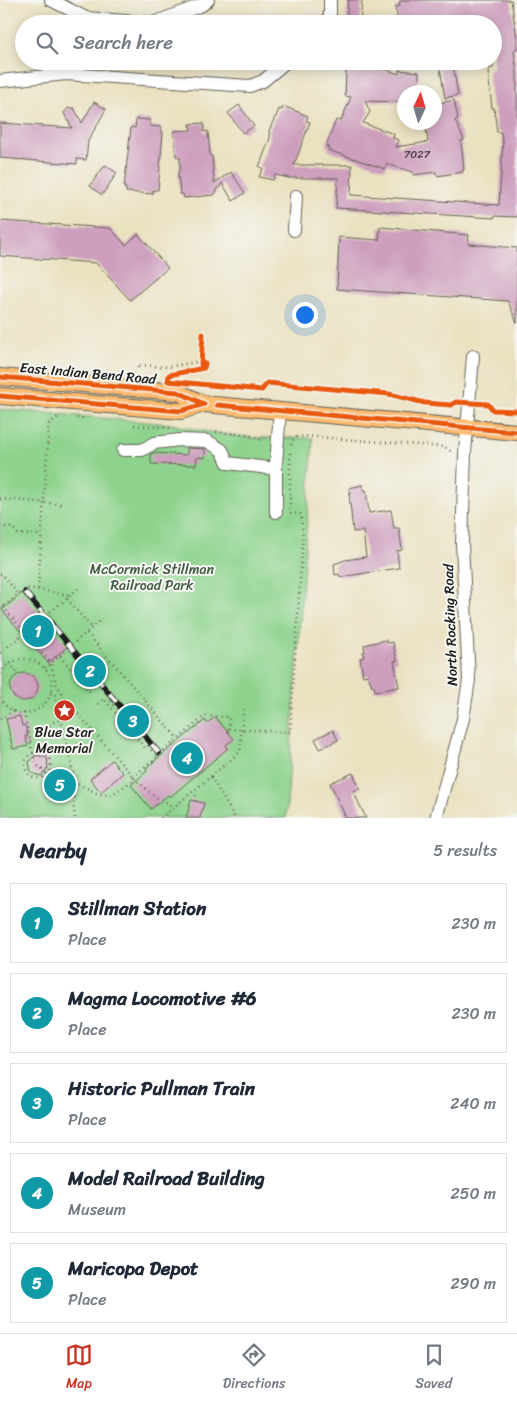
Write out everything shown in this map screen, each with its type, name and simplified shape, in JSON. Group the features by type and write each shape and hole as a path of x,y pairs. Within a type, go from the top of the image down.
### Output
{"main road":[{"name":"East Indian Bend Road","path":"0,377 178,392 204,404 517,432"},
{"name":"East Indian Bend Road","path":"0,396 181,411 204,404"}],"street":[{"path":"51,0 70,15"},
{"path":"174,15 208,0"},
{"path":"330,0 330,15"},
{"path":"0,81 53,70"},
{"path":"96,70 250,86 263,81 276,70"},
{"path":"294,230 296,196"},
{"name":"North Rocking Road","path":"436,818 463,719 469,680 462,544 473,356"},
{"path":"276,512 276,469 280,411"},
{"path":"123,450 142,450 154,443 180,440 207,441 222,450 228,463 276,469"}],"path":[{"path":"201,361 202,352"},
{"path":"201,361 201,364 205,364 204,368"},
{"path":"138,368 138,365 168,367 201,361"},
{"path":"38,589 48,424 58,417"},
{"path":"134,425 173,428"},
{"path":"291,436 294,438 304,436 445,447 453,453 456,452"},
{"path":"24,713 33,753 38,766 47,774 69,779 98,794 111,795 134,778 205,716 229,717 228,729 290,732 303,537 301,514 290,513 290,446 294,438"},
{"path":"0,499 62,504"},
{"path":"0,526 13,528 18,534 41,535"},
{"path":"0,574 18,594"},
{"path":"70,595 27,588 1,608 51,663 56,683 64,698 75,708 134,778 155,797 168,802 173,809"},
{"path":"0,653 78,589"},
{"path":"66,598 92,628"},
{"path":"45,668 102,619"},
{"path":"86,633 178,739"},
{"path":"60,656 90,692"},
{"path":"0,674 1,669 10,663 19,659 28,659 37,662 45,668 50,676 52,685 46,703 30,713 14,711 1,703 0,698"},
{"path":"10,663 18,674"},
{"path":"51,691 55,695 68,750 74,783 75,818"},
{"path":"106,693 127,720 124,722"},
{"path":"57,703 64,698"},
{"path":"98,704 104,699 145,748 148,746 152,751 154,750"},
{"path":"30,741 54,722 63,720 75,708"},
{"path":"160,818 240,752 243,709"},
{"path":"0,719 14,711"},
{"path":"42,752 49,758 51,766 47,774 39,778 35,778 28,772 25,764 33,753 42,752"},
{"path":"211,777 235,818"},
{"path":"194,801 197,789"},
{"path":"68,792 74,792"}],"green space":[{"name":"McCormick Stillman Railroad Park","path":"0,409 170,424 253,438 313,438 286,818 0,818"}],"building":[{"path":"348,0 362,0 361,15 347,15"},
{"path":"406,0 511,0 517,38 517,48 514,50 517,74 517,217 494,216 494,218 336,208 338,178 289,178 275,175 273,180 259,177 263,168 259,167 270,138 269,131 279,109 282,110 283,106 308,116 306,121 310,122 294,165 352,165 351,195 499,205 503,140 501,132 497,132 488,73 489,70 502,70 502,15 397,15 395,7 400,6 399,2"},
{"path":"346,70 388,70 399,74 399,70 419,72 418,85 397,85 397,102 365,101 370,112 363,123 394,134 393,138 399,140 396,147 428,142 426,130 442,130 442,102 454,100 458,119 455,120 464,140 461,141 463,172 437,176 436,172 413,175 413,172 387,164 385,169 328,150 329,147 326,146 336,120 341,121 351,97 345,96"},
{"path":"440,70 454,70 458,95 445,98"},
{"path":"94,102 106,109 88,141 86,160 77,159 77,164 0,158 0,123 72,128 64,113 68,108 74,108 82,123"},
{"path":"239,105 254,126 243,133 228,113"},
{"path":"136,119 150,120 150,126 161,127 161,132 163,132 158,190 153,190 153,194 126,192 126,188 124,188 131,127 135,128"},
{"path":"204,123 204,132 208,131 214,183 231,172 245,193 233,201 222,183 214,195 184,198 183,194 180,194 178,173 180,158 176,156 174,131 191,130 190,124"},
{"path":"105,165 117,173 102,195 90,186"},
{"path":"0,221 110,228 126,245 138,234 168,268 130,300 96,263 0,256"},
{"path":"380,227 469,235 468,244 517,248 517,323 508,301 337,289 339,237 379,240"},
{"path":"187,448 205,449 205,458 197,457 196,465 151,464 151,454 153,453 187,455"},
{"path":"363,485 363,490 366,490 369,513 391,510 394,528 399,528 402,550 397,551 399,568 340,577 339,574 335,575 334,564 345,560 366,557 363,531 353,532 349,493 351,493 349,488"},
{"path":"22,593 68,646 48,663 2,610"},
{"path":"386,640 387,643 393,642 397,661 394,661 399,687 375,691 368,675 363,676 360,658 364,657 364,645"},
{"path":"24,673 34,677 38,687 34,697 24,701 14,697 10,687 14,677"},
{"path":"20,716 22,726 25,725 28,736 25,736 28,746 13,749 6,719"},
{"path":"215,717 234,739 226,745 228,748 170,797 168,795 151,809 131,785 147,771 146,768 205,720 207,723"},
{"path":"333,730 338,740 320,749 315,739"},
{"path":"36,755 47,758 48,768 41,776 31,773 29,762"},
{"path":"112,760 123,773 101,792 90,779"},
{"path":"353,773 360,789 353,791 366,818 346,818 330,783"},
{"path":"56,781 65,782 64,794 55,793"},
{"path":"191,800 204,803 200,818 186,818"}],"railway":[{"path":"25,592 159,753"}],"cycle path":[{"path":"203,334 201,364 205,364 204,368 169,375 168,381 262,390 267,383 389,394 425,403 451,405 456,402 488,404 493,410 517,411"},
{"path":"0,377 178,392 204,404"},
{"path":"0,396 181,411 204,404"},
{"path":"217,405 517,432"}],"place":[{"name":"Stillman Station","path":"38,631"},
{"name":"Magma Locomotive #6","path":"90,671"},
{"name":"Blue Star Memorial","path":"64,710"},
{"name":"Historic Pullman Train","path":"133,721"},
{"name":"Model Railroad Building","path":"187,758"},
{"name":"Maricopa Depot","path":"60,785"}]}
